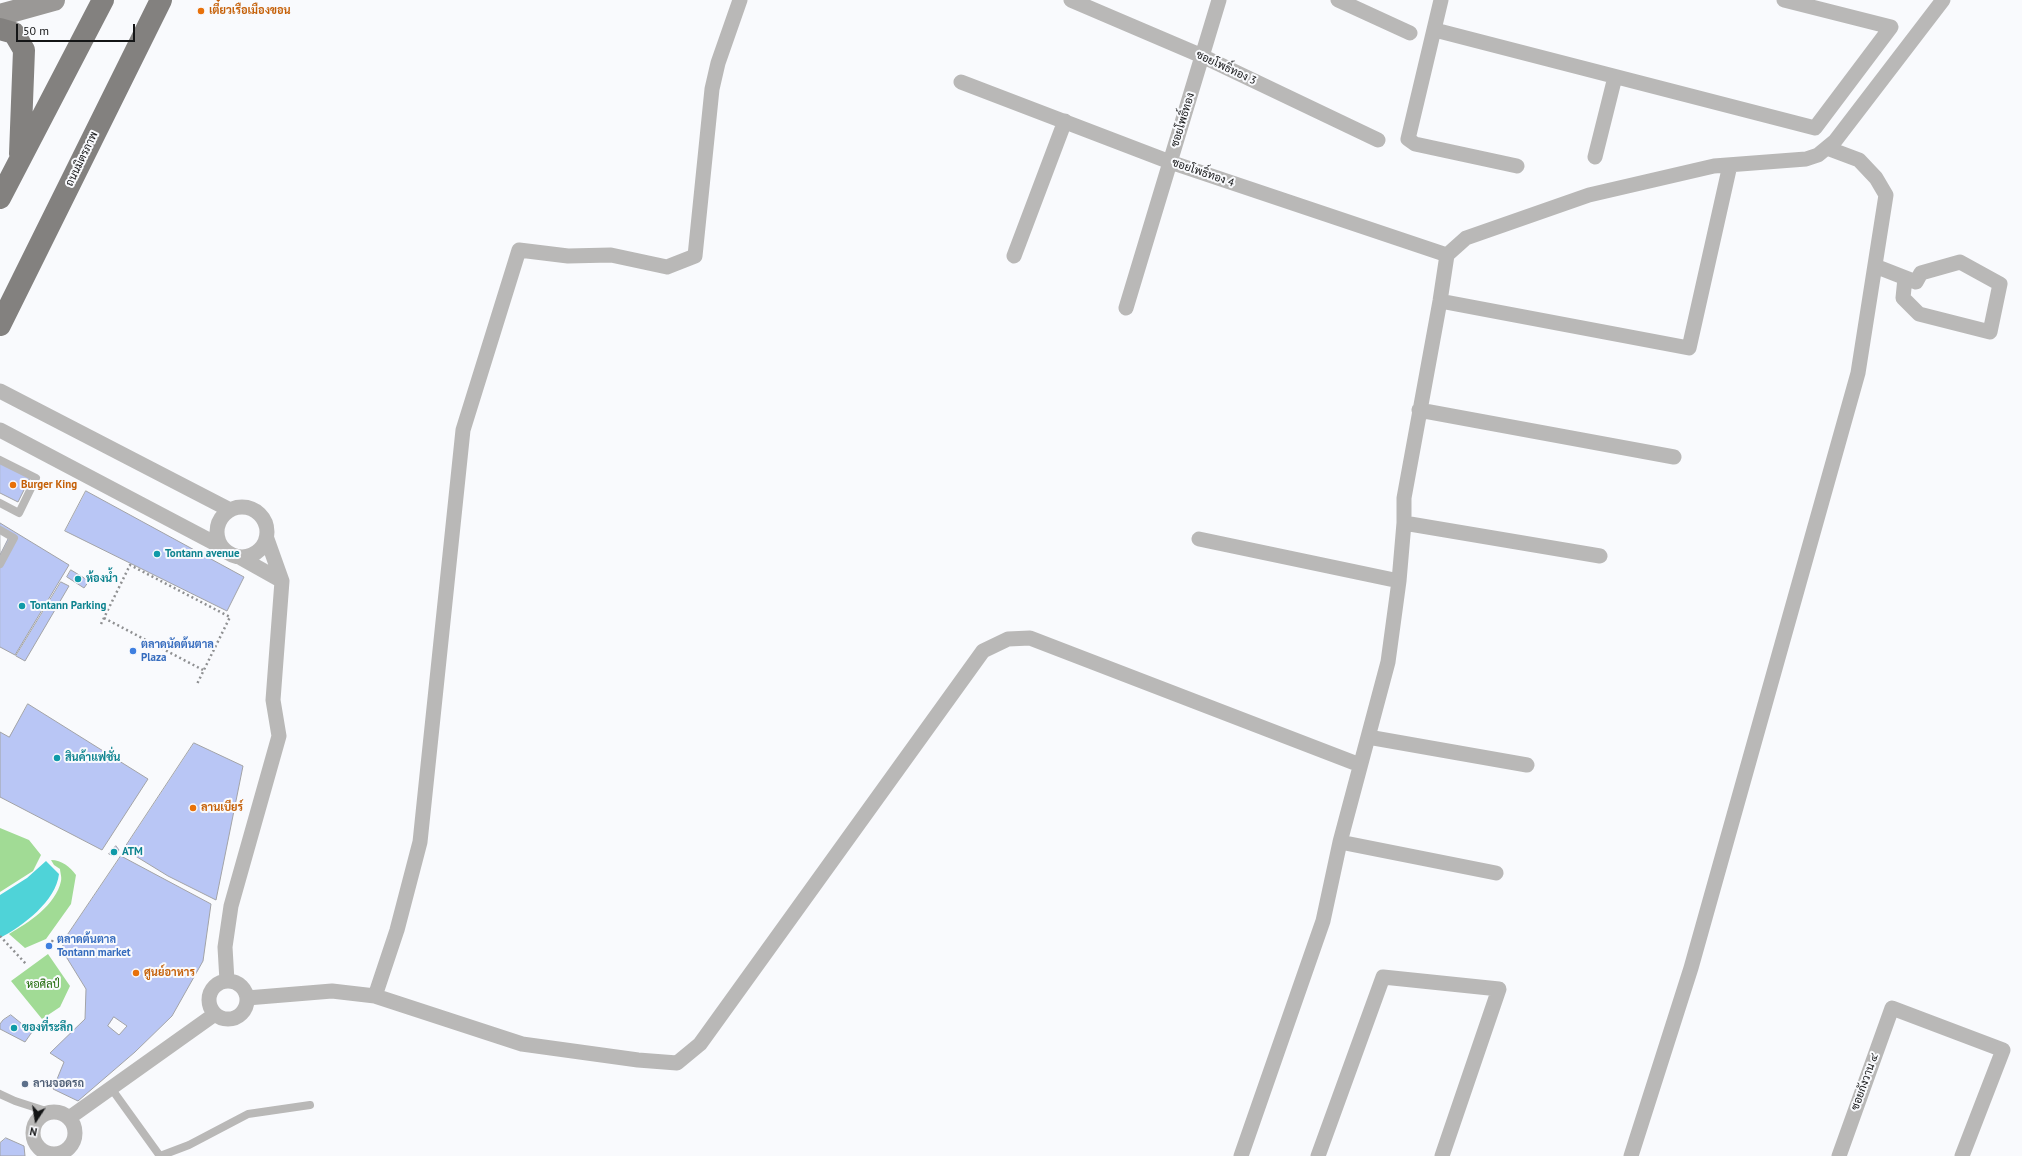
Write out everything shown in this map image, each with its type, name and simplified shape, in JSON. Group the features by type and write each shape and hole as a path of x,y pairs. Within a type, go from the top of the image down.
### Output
{"main road":[{"path":"0,15 54,0"},
{"path":"0,198 103,0"},
{"name":"ถนนมิตรภาพ","path":"1,327 162,0"},
{"path":"0,29 14,33 24,50 19,161"}],"street":[{"path":"375,996 397,930 420,842 463,430 519,250 568,256 611,255 667,267 695,256 712,89 718,63 740,0"},
{"name":"ซอยโพธิ์ทอง 3","path":"1071,0 1202,56 1378,140"},
{"name":"ซอยโพธิ์ทอง","path":"1126,308 1219,0"},
{"path":"1338,0 1410,33"},
{"path":"1441,0 1408,139 1415,144 1518,166"},
{"path":"1435,30 1815,128 1891,27 1784,0"},
{"path":"1241,1156 1323,921 1340,842 1388,662 1399,581 1404,523 1404,498 1447,255 1466,238 1589,194 1714,166 1806,159 1818,154 1835,141 1943,0"},
{"path":"1595,157 1615,77"},
{"name":"ซอยโพธิ์ทอง 4","path":"961,82 1170,162 1447,255"},
{"path":"1014,256 1065,121"},
{"path":"1631,1156 1691,968 1856,380 1886,195 1876,178 1859,160 1827,148"},
{"path":"1440,301 1689,348 1730,165"},
{"path":"1875,266 1916,282 1921,273 1960,262 2000,284 1990,332 1920,314 1903,298 1905,278"},
{"path":"0,391 230,510 247,507 255,510 266,523 267,539 282,581 273,700 279,736 231,906 225,947 227,981"},
{"path":"1419,410 1674,457"},
{"path":"0,430 220,546 226,552 241,558 282,581"},
{"path":"220,546 217,538 219,522 230,510"},
{"path":"1404,523 1600,556"},
{"path":"241,558 257,553 267,539"},
{"path":"1199,539 1399,581"},
{"path":"247,998 332,991 375,996 522,1044 638,1060 677,1063 700,1044 983,651 1008,639 1030,638 1360,765"},
{"path":"1368,737 1527,766"},
{"path":"1340,842 1496,873"},
{"path":"1318,1156 1383,977 1499,988 1442,1156"},
{"path":"227,981 238,984 247,998 245,1009 236,1017 225,1019 215,1014 209,1005 210,994 216,985 227,981"},
{"name":"ซอยกังวาน ๔","path":"1839,1156 1892,1008 2003,1050 1962,1156"},
{"path":"70,1118 215,1014"},
{"path":"49,1112 64,1114 74,1123 75,1137 68,1149 55,1154 40,1153 33,1139 34,1125 43,1114 49,1112"}],"lane":[{"path":"0,460 36,478 19,513 0,503"},
{"path":"0,530 14,538 0,564"},
{"path":"111,1088 160,1156 189,1145 248,1114 310,1105"},
{"path":"0,1094 49,1112"}],"path":[{"path":"101,624 130,565 230,617 197,684"},
{"path":"104,618 204,670"},
{"path":"1,937 26,964"},
{"path":"49,946 53,940"}],"green space":[{"path":"0,828 29,840 41,855 33,871 0,892"},
{"path":"51,860 59,861 65,864 76,875 71,904 46,939 25,948 9,934 40,912 58,890 61,879 60,869 54,865"},
{"name":"หอศิลป์","path":"48,954 70,986 60,1007 42,1019 11,981"}],"water":[{"path":"46,861 59,874 57,884 52,894 28,920 0,938 0,895 27,878"}],"building":[{"name":"Burger King","path":"0,463 30,478 18,502 0,493"},
{"name":"Tontann avenue","path":"86,491 244,577 227,611 65,531"},
{"name":"Tontann Parking","path":"0,523 69,565 15,655 0,647"},
{"path":"0,532 9,537 0,555"},
{"name":"ห้องน้ำ","path":"71,570 89,581 84,588 67,577"},
{"path":"61,582 69,586 25,661 16,656"},
{"name":"สินค้าแฟชั่น","path":"28,704 148,779 102,850 0,797 0,732 9,737"},
{"name":"ลานเบียร์","path":"194,743 243,766 216,900 168,876 124,849"},
{"name":"ATM","path":"116,846 119,850 114,856 109,854"},
{"name":"ศูนย์อาหาร","path":"121,856 211,904 203,961 172,1016 135,1052 78,1101 53,1089 64,1062 50,1053 85,1019 86,989 62,950 64,940"},
{"name":"ของที่ระลึก","path":"11,1015 32,1032 25,1042 0,1029 0,1024 3,1020"},
{"path":"114,1017 127,1026 119,1035 108,1026"},
{"path":"6,1138 24,1146 25,1156 0,1156 0,1143"}],"place":[{"name":"เตี๋ยวเรือเมืองขอน","path":"201,11"},
{"name":"Burger King","path":"13,485"},
{"name":"Tontann avenue","path":"157,554"},
{"name":"ห้องน้ำ","path":"78,579"},
{"name":"Tontann Parking","path":"22,606"},
{"name":"ตลาดนัดต้นตาล Plaza","path":"133,651"},
{"name":"สินค้าแฟชั่น","path":"57,758"},
{"name":"ลานเบียร์","path":"193,808"},
{"name":"ATM","path":"114,852"},
{"name":"ตลาดต้นตาล Tontann market","path":"49,946"},
{"name":"ศูนย์อาหาร","path":"136,973"},
{"name":"ของที่ระลึก","path":"14,1028"},
{"name":"ลานจอดรถ","path":"25,1084"}]}
